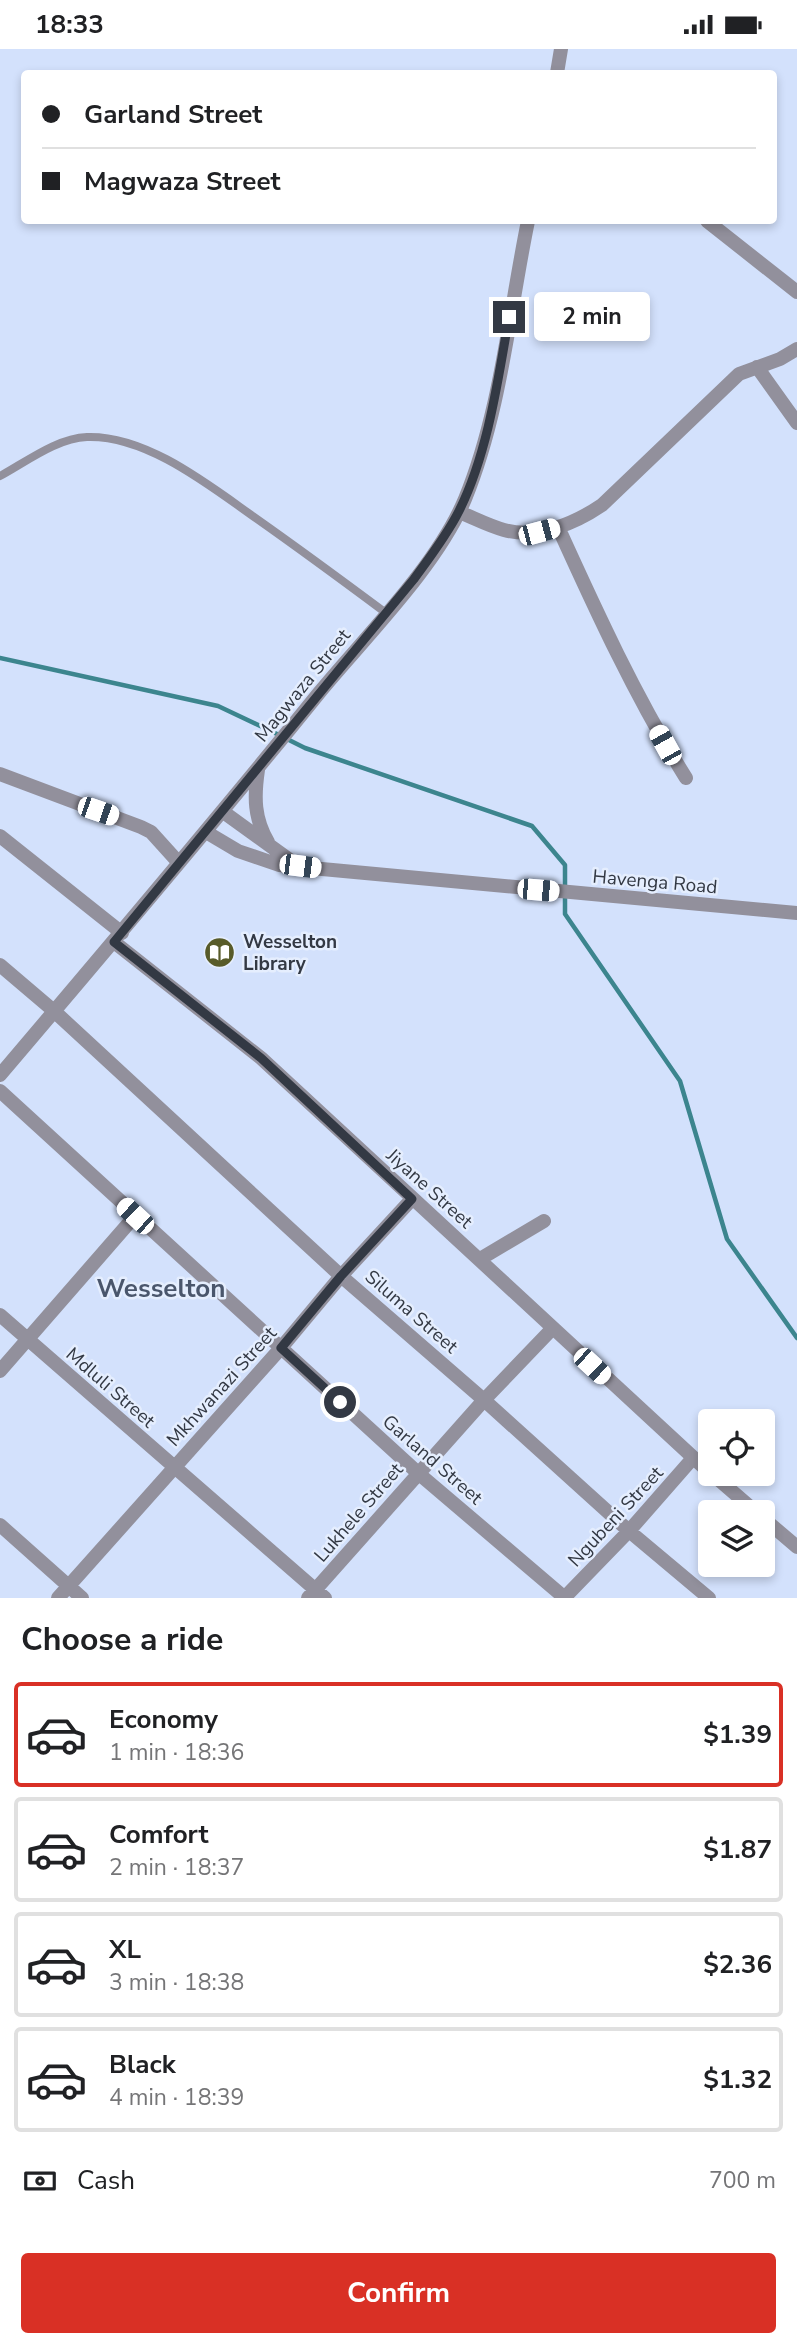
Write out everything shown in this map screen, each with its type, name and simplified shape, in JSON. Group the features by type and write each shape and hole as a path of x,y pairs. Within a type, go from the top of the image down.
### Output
{"street":[{"path":"558,70 561,49"},
{"name":"Magwaza Street","path":"0,1075 386,613 422,568 459,512 473,475 496,391 527,224"},
{"path":"711,224 797,292"},
{"path":"459,512 506,531 539,532 583,517 602,505 738,374 780,359 797,349"},
{"path":"757,367 797,423"},
{"path":"558,527 596,613 635,691 686,778"},
{"path":"258,769 255,808 260,827 270,846"},
{"path":"0,774 141,827 151,832 179,863"},
{"name":"Havenga Road","path":"222,811 300,866"},
{"name":"Havenga Road","path":"205,832 258,860 279,865 797,913"},
{"name":"Jiyane Street","path":"0,836 261,1058 698,1462"},
{"name":"Siluma Street","path":"0,965 54,1011 341,1276 629,1531 709,1598"},
{"name":"Garland Street","path":"0,1091 418,1473 564,1598"},
{"name":"Mkhwanazi Street","path":"58,1598 412,1199"},
{"path":"0,1371 135,1216"},
{"path":"480,1259 544,1221"},
{"name":"Mdluli Street","path":"0,1315 175,1467 316,1595"},
{"name":"Lukhele Street","path":"316,1595 418,1473 552,1329"},
{"name":"Ngubeni Street","path":"564,1598 629,1531 693,1458"},
{"name":"Jiyane Street","path":"726,1486 742,1500"},
{"path":"0,1525 82,1598"},
{"path":"775,1528 797,1547"}],"lane":[{"path":"0,476 51,449 85,437 103,438 142,448 211,487 319,562 386,613"}],"waterway":[{"path":"0,658 218,706 279,735"},
{"path":"287,739 305,748 532,826 565,865 565,914 680,1081 727,1239 797,1338"}],"place":[{"name":"Wesselton Library","path":"220,952"}],"district":[{"name":"Wesselton","path":"161,1288"}],"route":[{"path":"340,1402 281,1348 341,1276 412,1199 261,1058 114,942 414,579 446,534 465,499 479,455 496,391 509,317"}]}
